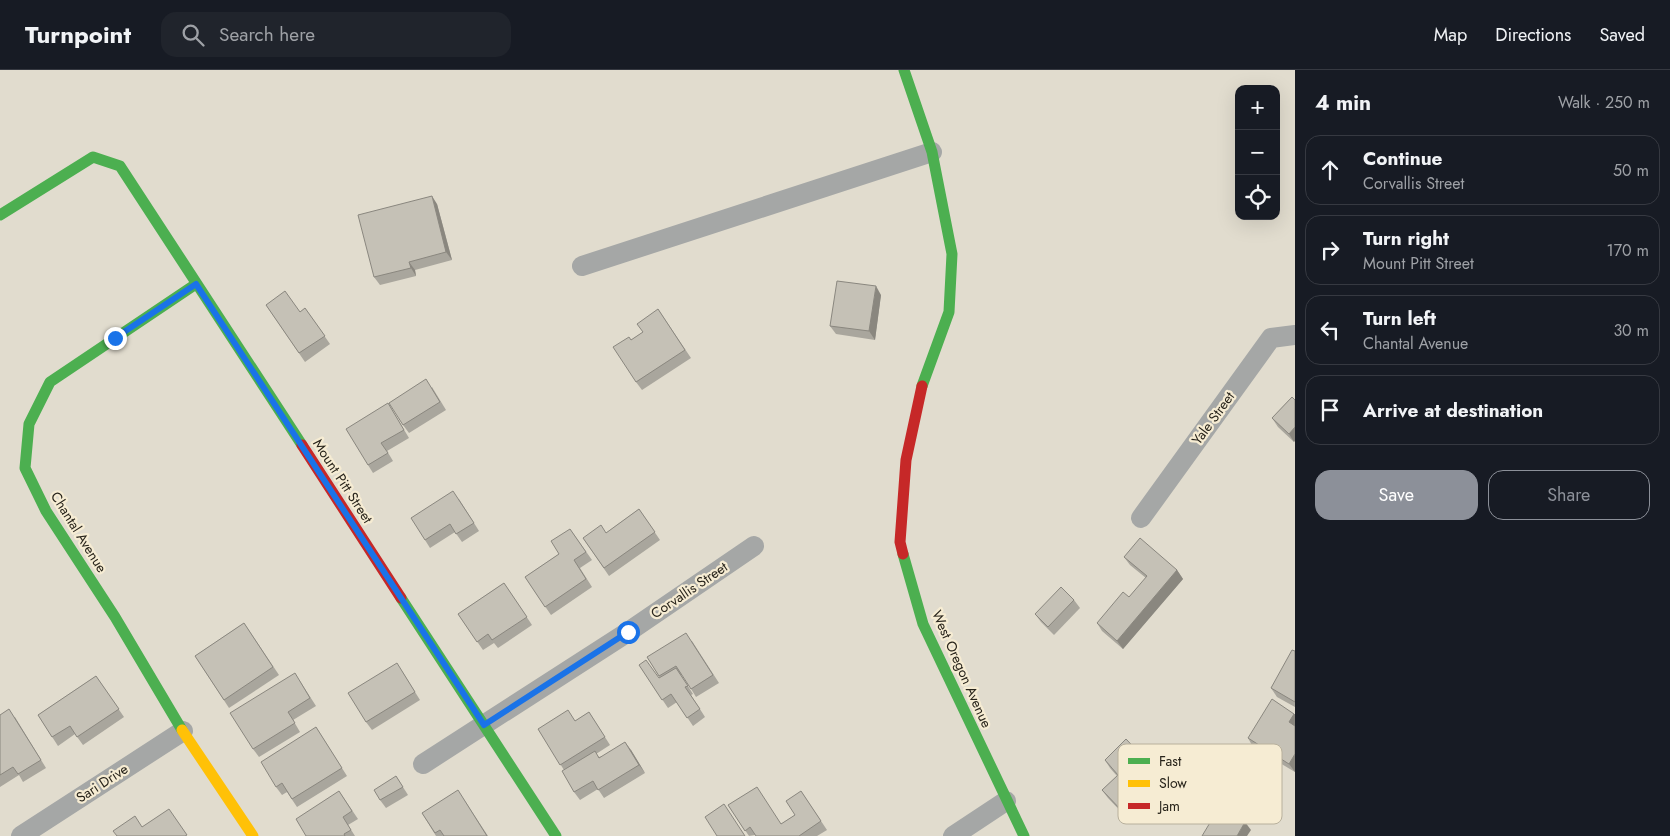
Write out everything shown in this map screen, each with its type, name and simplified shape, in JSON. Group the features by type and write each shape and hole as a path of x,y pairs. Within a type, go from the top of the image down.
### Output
{"street":[{"name":"West Oregon Avenue","path":"904,70 932,152 952,254 950,312 923,380 906,460 900,542 923,624 1024,836"},
{"path":"582,266 932,152"},
{"name":"Mount Pitt Street","path":"0,214 93,157 120,166 556,836"},
{"name":"Chantal Avenue","path":"196,284 50,382 29,424 25,468 46,511 115,617 183,731 253,836"},
{"name":"Yale Street","path":"1141,518 1271,338 1295,335"},
{"name":"Corvallis Street","path":"423,764 628,632 754,546"},
{"name":"Sari Drive","path":"21,836 183,731"},
{"path":"953,836 1006,801"}],"building":[{"path":"432,196 446,252 409,262 411,268 374,277 358,215"},
{"path":"837,281 876,286 869,331 830,326"},
{"path":"285,291 300,312 305,308 325,336 299,353 266,305"},
{"path":"658,309 685,350 636,382 613,347 629,337 631,340 643,332 637,324"},
{"path":"426,379 440,402 403,425 389,403"},
{"path":"1292,397 1295,400 1295,427 1289,434 1272,418"},
{"path":"388,403 404,430 381,443 388,453 368,465 346,429"},
{"path":"453,491 474,523 456,534 450,524 425,540 411,518"},
{"path":"639,509 655,532 604,568 583,538 601,525 606,533"},
{"path":"570,529 586,552 574,560 586,579 545,607 525,577 559,554 551,541"},
{"path":"1140,538 1177,570 1117,641 1097,623 1123,592 1129,597 1147,576 1124,557"},
{"path":"504,583 527,617 492,640 488,634 477,642 458,614"},
{"path":"1061,587 1074,600 1048,627 1035,614"},
{"path":"244,623 273,667 224,700 195,656"},
{"path":"686,633 713,675 691,689 676,666 659,676 647,657"},
{"path":"1292,650 1295,651 1295,702 1271,688"},
{"path":"646,660 659,678 676,668 688,686 685,687 700,709 687,718 671,694 662,700 639,665"},
{"path":"397,663 415,692 366,722 348,693"},
{"path":"295,673 310,698 288,712 295,723 253,749 230,713"},
{"path":"96,676 119,709 77,737 70,726 52,737 38,715"},
{"path":"1272,699 1294,714 1289,722 1295,726 1295,754 1289,764 1282,760 1282,744 1257,744 1248,738"},
{"path":"9,709 41,760 18,774 13,767 0,775 0,715"},
{"path":"568,710 575,721 589,712 605,737 560,765 538,729"},
{"path":"316,727 342,768 292,799 282,783 276,787 261,762"},
{"path":"1126,739 1131,744 1121,744"},
{"path":"625,742 639,765 598,790 593,781 574,792 562,771 595,751 599,758"},
{"path":"1118,747 1118,775 1105,760"},
{"path":"1118,775 1118,807 1102,790"},
{"path":"396,776 403,787 380,800 374,790"},
{"path":"757,787 781,824 795,815 786,801 801,791 821,821 799,836 756,836 750,827 745,831 728,805"},
{"path":"458,790 487,836 444,836 440,830 435,833 422,813"},
{"path":"339,791 352,811 343,817 351,830 344,834 345,836 306,836 296,819"},
{"path":"724,804 745,836 717,836 705,817"},
{"path":"169,809 187,835 117,836 113,831 135,816 142,827"},
{"path":"1209,824 1244,824 1237,836 1202,836"}],"traffic: fast":[{"path":"904,70 932,152 952,254 949,312 922,386"},
{"path":"0,215 93,157 120,166 302,445"},
{"path":"182,730 115,617 46,511 25,468 29,424 50,382 196,284"},
{"path":"903,554 923,624 1024,836"},
{"path":"401,598 556,836"}],"traffic: slow":[{"path":"182,730 253,836"}],"traffic: jam":[{"path":"903,554 900,542 906,460 922,386"},
{"path":"302,445 401,598"}],"route":[{"path":"115,338 196,284 484,725 628,632"}]}
